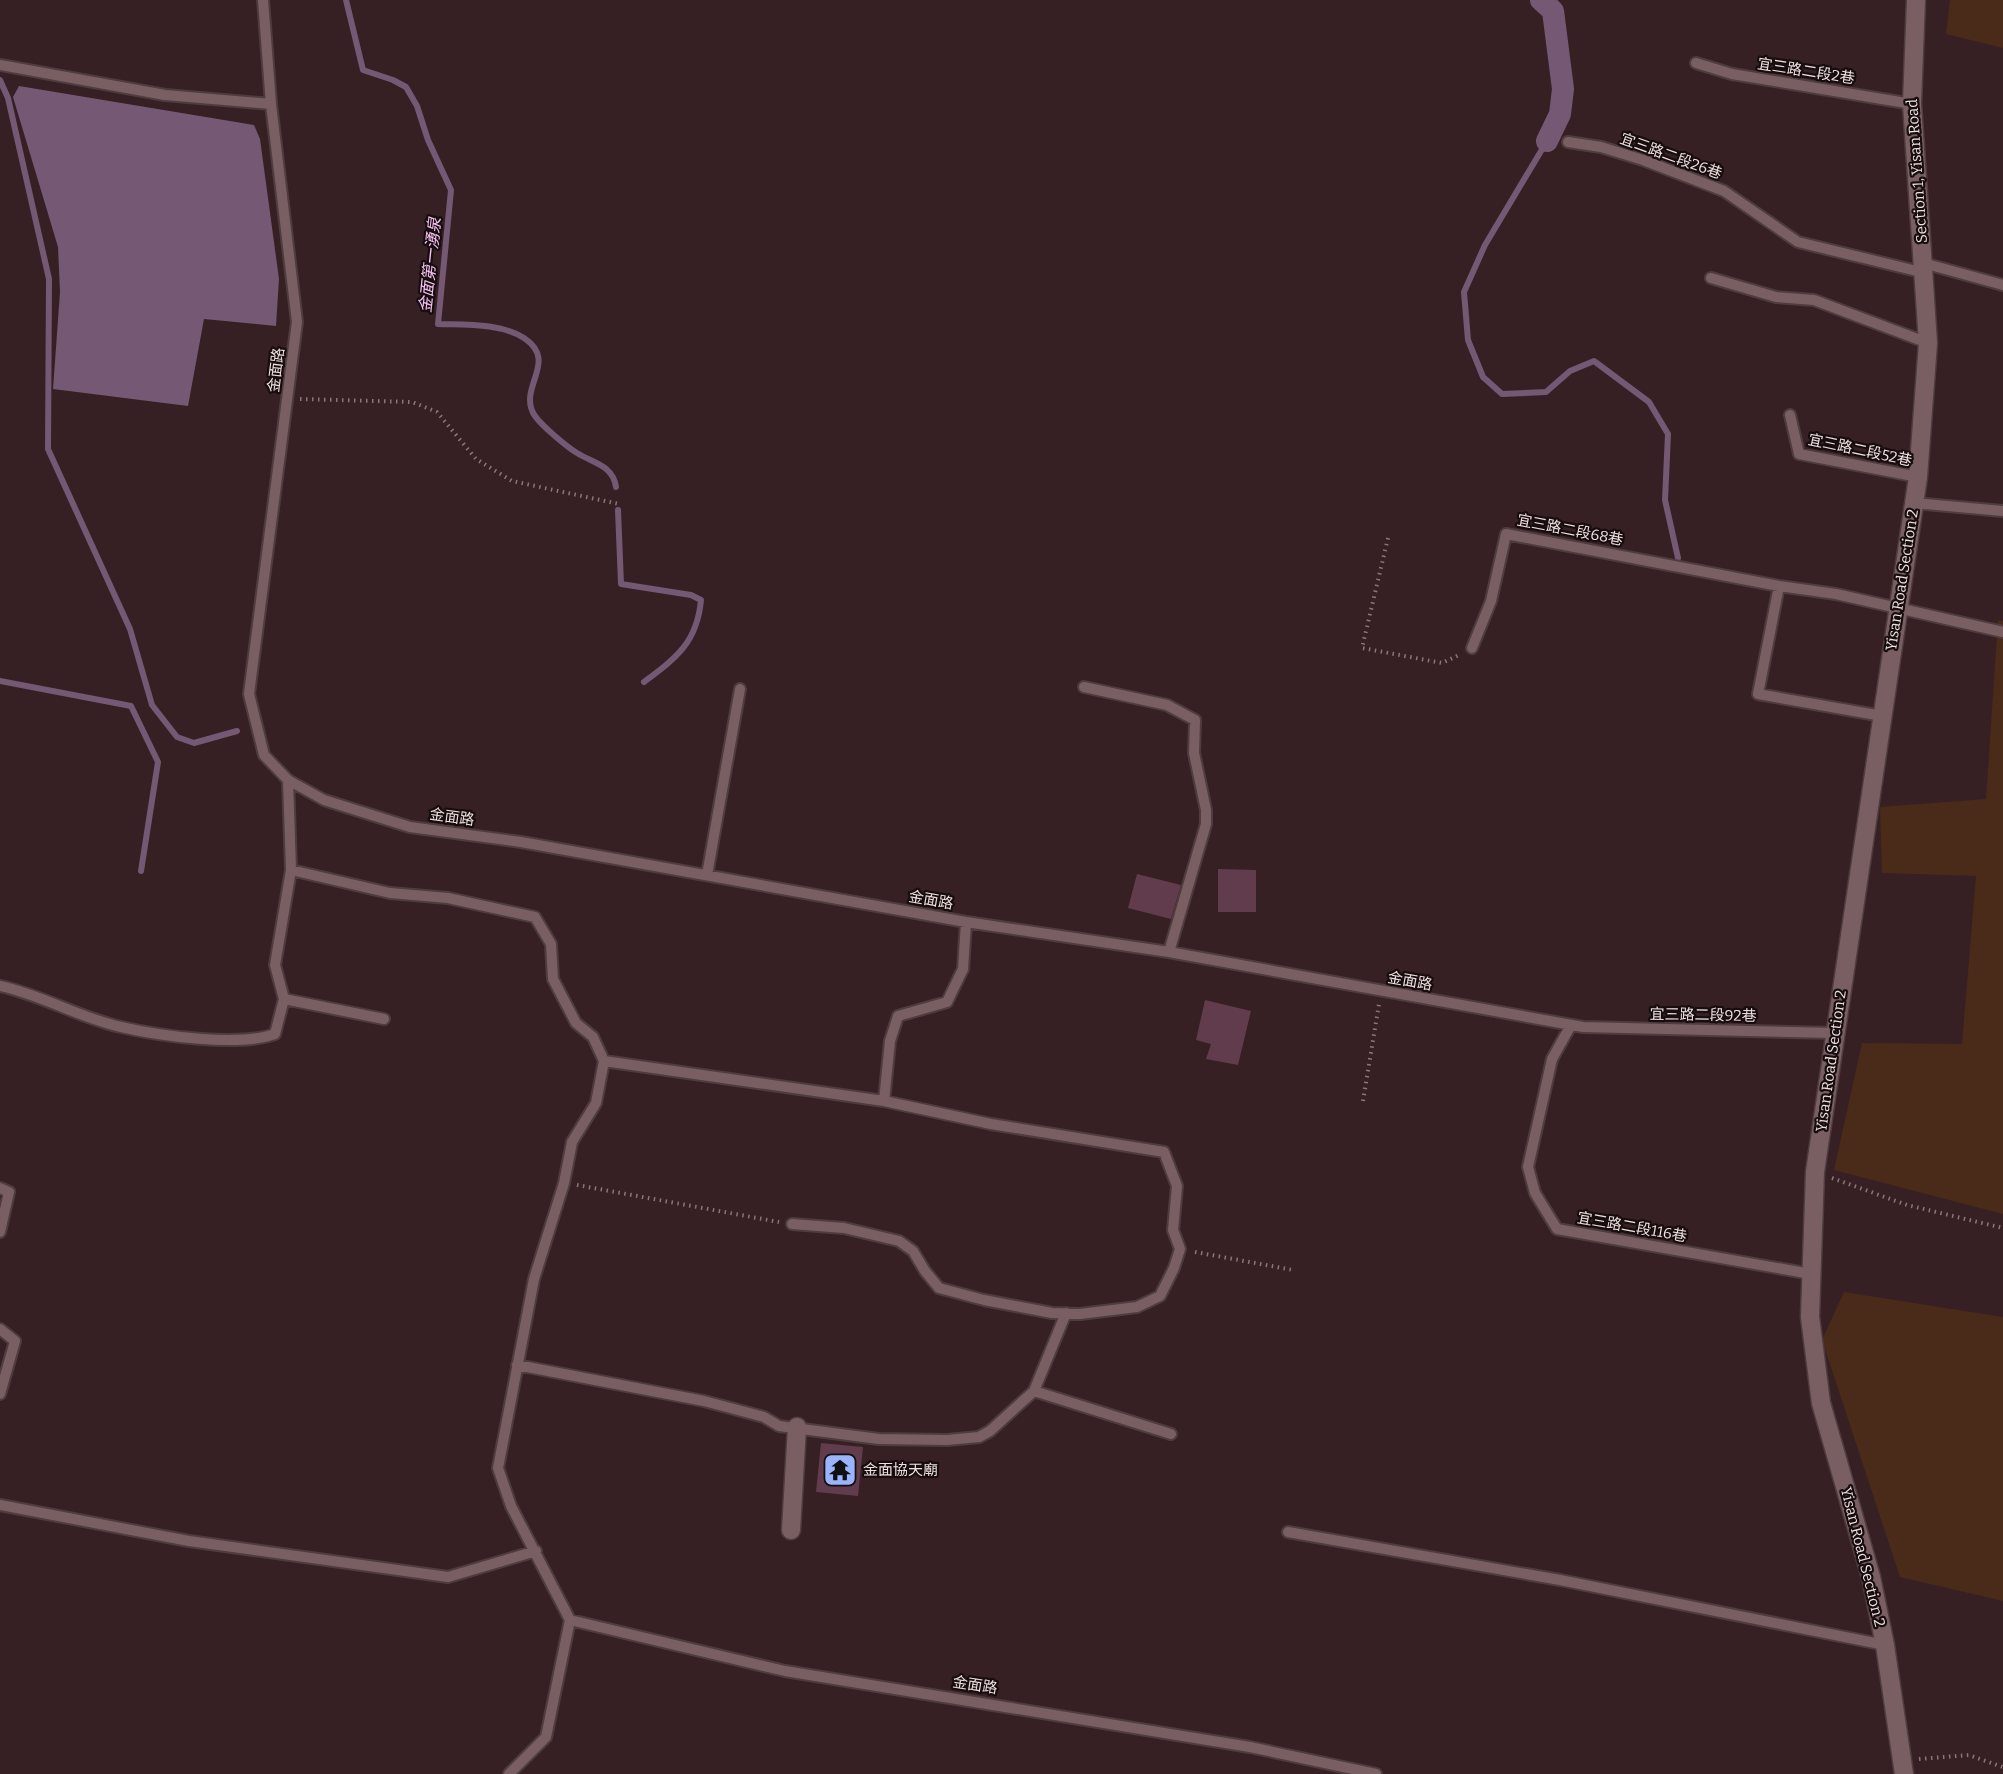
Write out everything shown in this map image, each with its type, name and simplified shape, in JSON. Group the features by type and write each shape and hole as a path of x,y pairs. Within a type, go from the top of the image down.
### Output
{"street":[{"name":"Section 1, Yisan Road","path":"1916,0 1912,104 1928,343"},
{"name":"Yisan Road Section 2","path":"1903,1767 1885,1645 1871,1577 1821,1403 1810,1317 1815,1172 1918,477 1928,343"},
{"path":"791,1530 797,1428"}],"lane":[{"name":"金面路","path":"263,0 271,104 297,322 249,694 264,755 288,780 324,800 410,827 521,842 966,922 1169,952 1571,1025"},
{"name":"宜三路二段2巷","path":"1696,63 1732,74 1912,104"},
{"path":"0,65 165,95 271,104"},
{"name":"宜三路二段26巷","path":"1568,142 1622,153 1724,191 1798,242 2003,285"},
{"path":"1711,278 1776,297 1814,300 1928,343"},
{"name":"宜三路二段52巷","path":"1790,415 1799,454 1918,477"},
{"path":"1914,503 2003,511"},
{"name":"宜三路二段68巷","path":"1472,648 1491,601 1506,534 1779,586 1836,594 1898,610 2003,632"},
{"path":"1779,586 1758,694 1881,716"},
{"path":"1084,687 1167,705 1195,720 1194,753 1206,810 1206,824 1169,952"},
{"path":"707,875 740,689"},
{"path":"0,986 121,1027 209,1039 260,1039 275,1034 284,999 275,965 291,870 288,780"},
{"path":"291,870 390,893 448,898 535,917 551,944 553,979 576,1023 593,1037 604,1061 596,1103 572,1142 564,1183 534,1279 498,1468 511,1506 570,1620 546,1737 509,1774"},
{"path":"885,1101 890,1041 898,1016 946,1002 963,969 966,922"},
{"path":"284,999 384,1019"},
{"name":"宜三路二段92巷","path":"1571,1025 1835,1033"},
{"name":"宜三路二段116巷","path":"1571,1025 1552,1059 1528,1167 1535,1193 1557,1229 1811,1274"},
{"path":"604,1061 885,1101 991,1124 1164,1152 1177,1186 1173,1230 1180,1249 1174,1268 1160,1296 1137,1307 1066,1313 984,1300 939,1288 913,1251 899,1241 844,1228 792,1224"},
{"path":"0,1188 9,1192 0,1232"},
{"path":"517,1365 704,1401 764,1417 779,1426 895,1440 979,1437 990,1431 1034,1391 1066,1313"},
{"path":"0,1329 15,1341 0,1394"},
{"path":"1034,1391 1171,1434"},
{"path":"0,1505 189,1541 448,1577 536,1551"},
{"path":"1288,1532 1560,1580 1885,1645"},
{"name":"金面路","path":"570,1620 785,1671 1250,1747 1376,1774"}],"path":[{"path":"287,398 412,402 437,412 476,459 512,481 619,504"},
{"path":"1388,538 1362,648 1442,663 1472,648"},
{"path":"1363,1101 1381,992"},
{"path":"1815,1172 1907,1205 2003,1228"},
{"path":"564,1183 792,1224"},
{"path":"1180,1249 1293,1270"},
{"path":"1903,1767 1969,1755 2003,1767"}],"shaded area":[{"path":"1950,0 2003,0 2003,48 1946,34"},
{"path":"19,86 254,125 260,139 279,279 276,326 204,319 188,406 53,389 60,292 58,247 13,97"},
{"path":"1998,620 2003,621 2003,1214 1834,1170 1862,1043 1962,1044 1976,876 1882,873 1880,807 1986,799"},
{"path":"1844,1292 2003,1317 2003,1601 1900,1577 1822,1340"}],"building":[{"path":"1218,869 1256,870 1256,912 1218,912"},
{"path":"1137,874 1181,885 1171,919 1128,908"},
{"path":"1205,1000 1251,1011 1238,1065 1206,1059 1211,1044 1196,1040"},
{"name":"金面協天廟","path":"821,1443 863,1447 858,1496 816,1492"}],"waterway":[{"name":"金面第一湧泉","path":"346,0 363,70 406,87 417,106 428,140 451,190 438,324 494,327 515,333 534,347 538,356 538,366 530,395 535,416 567,446 607,469 616,487"},
{"path":"1541,0 1553,11 1563,89 1560,114 1547,141"},
{"path":"0,80 8,98 49,279 48,449 130,629 152,705 177,737 194,743 237,731"},
{"path":"1547,141 1485,245 1464,292 1468,340 1483,377 1502,394 1546,392 1570,371 1594,361 1649,402 1668,434 1665,500 1678,558"},
{"name":"金面第一湧泉","path":"618,510 621,584 691,595 701,600 699,615 690,639 675,657 644,682"},
{"path":"0,681 131,706 158,762 141,871"}],"place":[{"name":"金面協天廟","path":"840,1470"}]}
